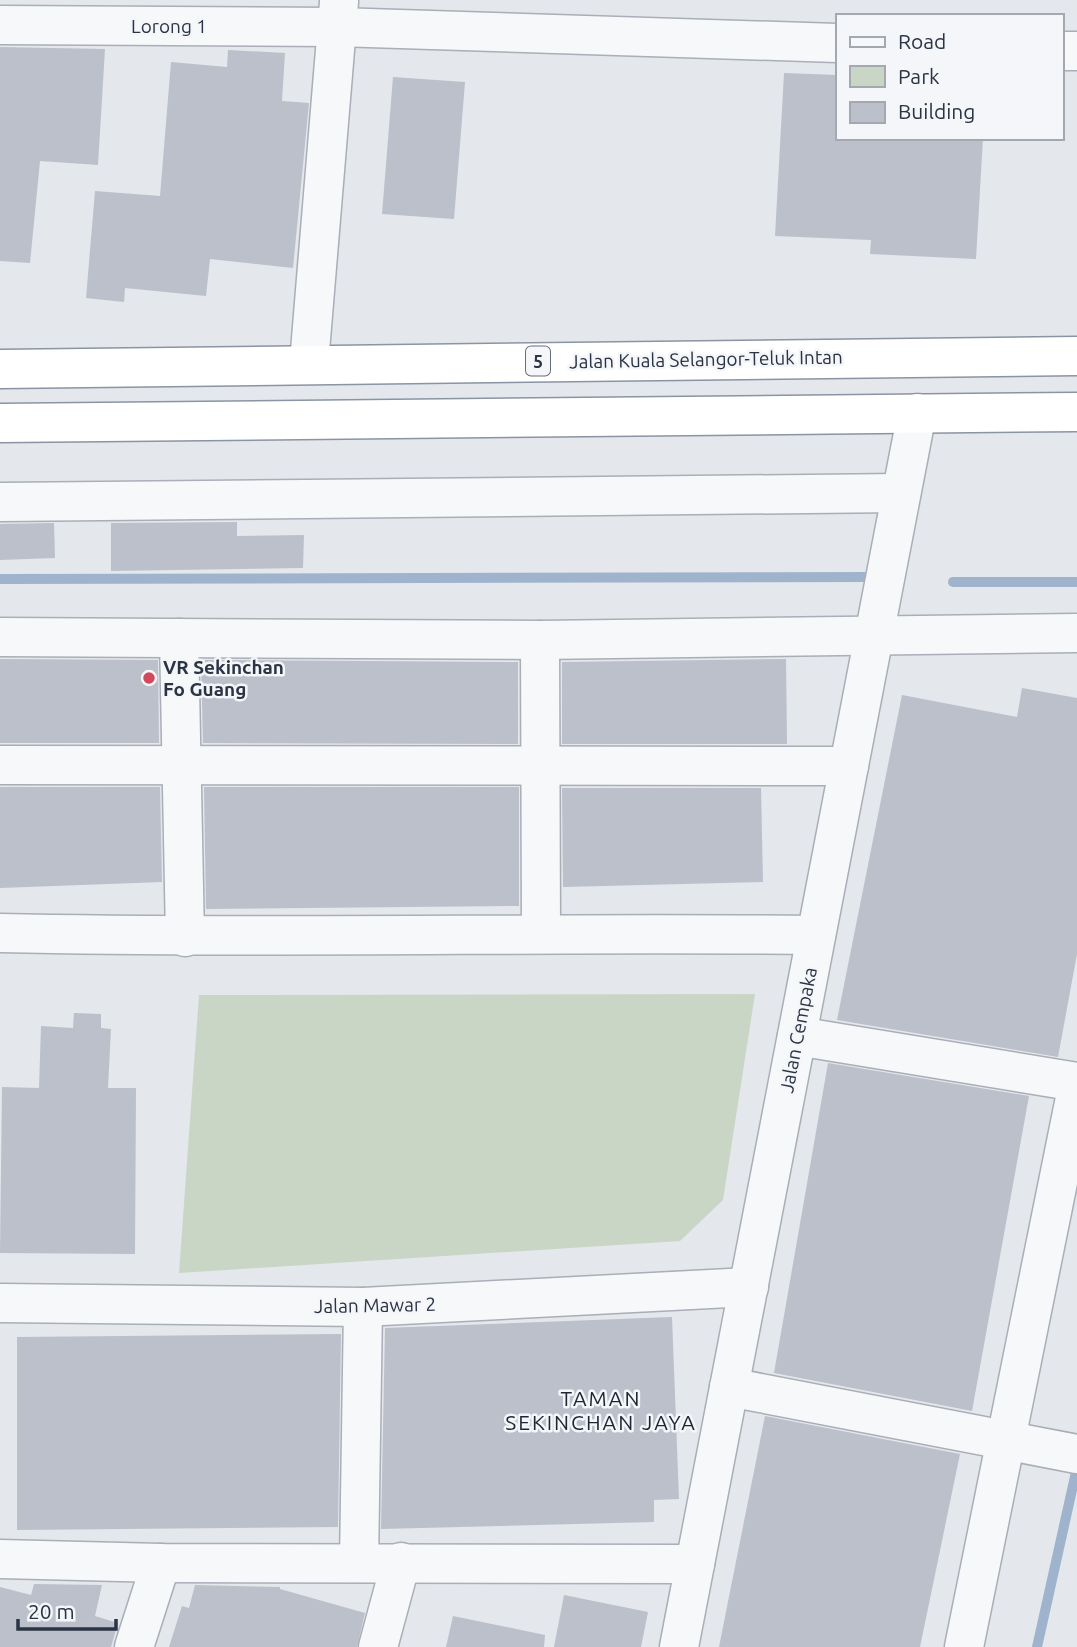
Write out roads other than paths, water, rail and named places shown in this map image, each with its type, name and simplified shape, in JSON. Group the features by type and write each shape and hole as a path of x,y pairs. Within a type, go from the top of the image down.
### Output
{"highway":[{"name":"Jalan Kuala Selangor-Teluk Intan","path":"0,369 309,363 1077,356"},
{"path":"0,423 1077,412"}],"street":[{"name":"Lorong 1","path":"0,25 338,13 836,43"},
{"path":"309,363 338,13"},
{"name":"Jalan Cempaka","path":"679,1647 917,413"},
{"path":"0,502 901,493"},
{"path":"0,637 540,640 1077,633"},
{"path":"179,638 185,937"},
{"path":"540,640 541,932"},
{"path":"0,765 849,766"},
{"path":"0,933 185,937 541,932 816,935"},
{"path":"797,1036 1077,1082"},
{"path":"964,1647 1077,1088"},
{"name":"Jalan Mawar 2","path":"0,1303 363,1307 749,1287"},
{"path":"359,1563 363,1307"},
{"path":"729,1387 1077,1454"},
{"path":"0,1559 161,1563 695,1564"},
{"path":"378,1647 401,1562"},
{"path":"134,1647 161,1563"}],"waterway":[{"path":"0,579 870,577"},
{"path":"953,582 1077,582"},
{"path":"1037,1647 1076,1472"}],"place":[{"name":"VR Sekinchan Fo Guang","path":"149,678"}],"district":[{"name":"TAMAN SEKINCHAN JAYA","path":"601,1410"}]}
